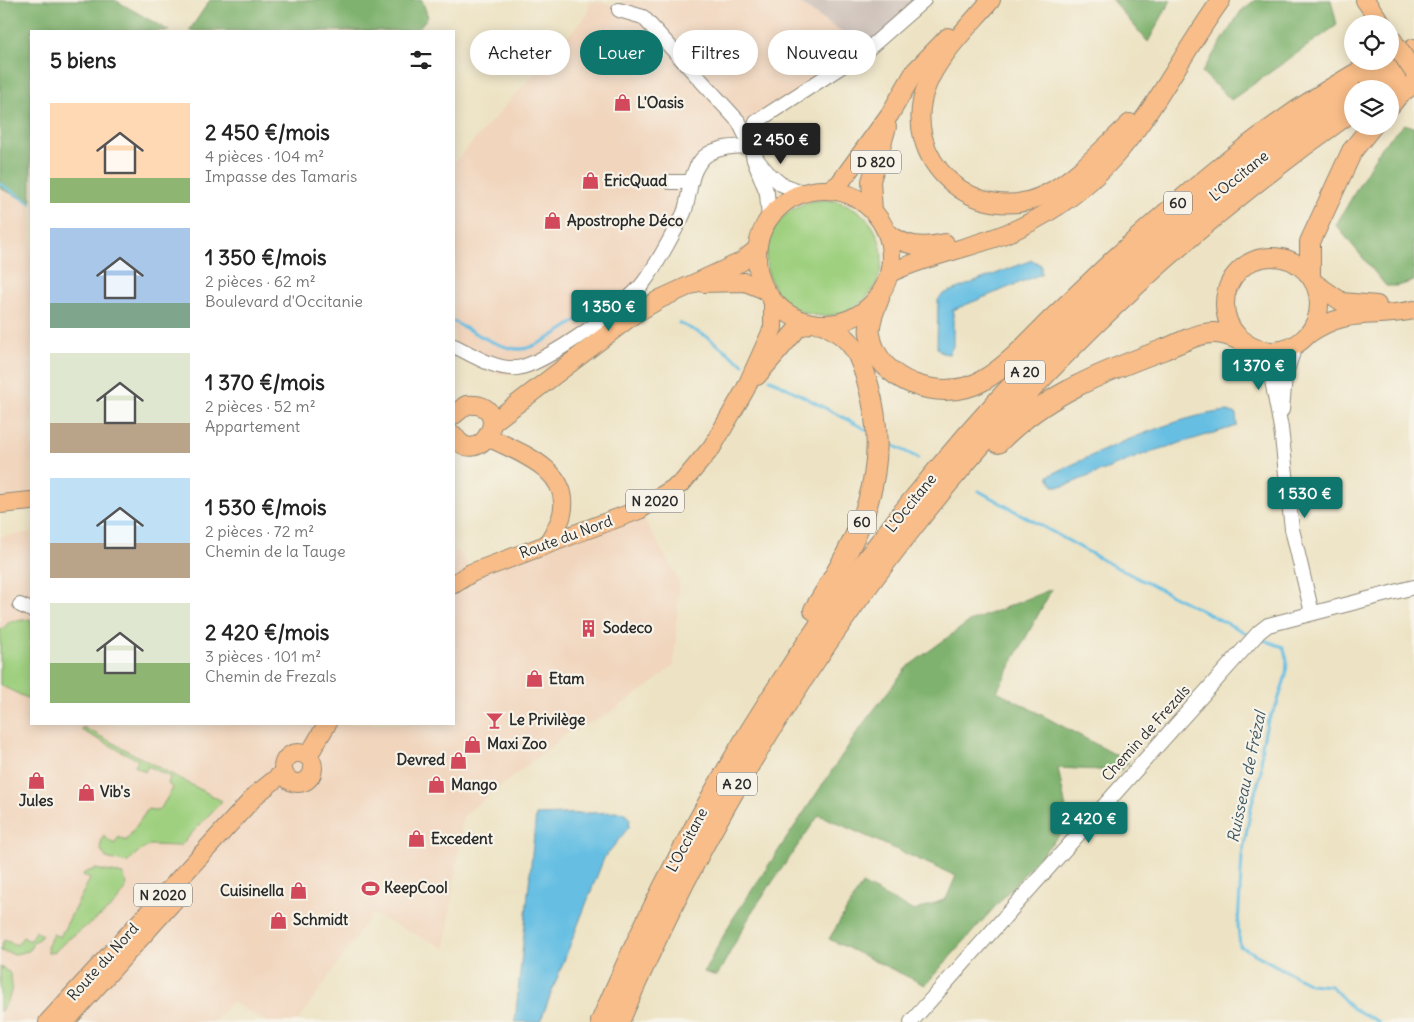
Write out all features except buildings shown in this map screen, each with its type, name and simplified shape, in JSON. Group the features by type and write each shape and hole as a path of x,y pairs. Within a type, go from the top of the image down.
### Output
{"highway":[{"path":"1399,50 1414,43"},
{"name":"L'Occitane","path":"1369,80 1414,49"},
{"name":"60","path":"879,298 870,326 870,335 874,350 889,370 921,387 941,390 960,389 980,382 1009,362 1112,262 1223,166 1283,121 1365,70"},
{"path":"1398,80 1414,70"},
{"path":"1399,94 1414,83"},
{"name":"L'Occitane","path":"601,1022 653,906 719,783 760,713 830,608 896,521 964,438 1049,347 1144,256 1210,199 1276,147 1344,97"},
{"name":"L'Occitane","path":"619,1022 644,964 695,859 735,787 800,682 884,562 932,502 1000,423 1107,313 1219,213 1344,117"},
{"path":"1313,280 1310,242 1352,151 1365,135"},
{"name":"60","path":"760,713 801,632 839,570 858,533 873,488 877,459 876,427 864,370 854,346 846,337 818,324"},
{"path":"884,562 1009,432 1040,406 1073,386 1107,370 1197,336 1214,332 1228,335 1248,344"}],"main road":[{"name":"D 820","path":"829,190 839,184 890,114 916,71 983,0"},
{"path":"991,0 944,57 927,85 921,111 922,139 935,164 952,185 981,201 1017,202 1044,195 1062,184 1130,123"},
{"path":"888,233 911,246 929,246 988,231 1016,220 1065,190 1089,170 1130,123 1210,0"},
{"path":"890,273 928,257 992,240 1019,228 1050,211 1096,177 1138,129 1221,0"},
{"path":"1365,0 1377,15"},
{"path":"1377,0 1383,15"},
{"path":"1399,39 1414,55"},
{"path":"1399,46 1414,70"},
{"name":"D 820","path":"873,210 871,180 890,114"},
{"path":"698,284 745,282 769,296 790,316 818,324 856,317 879,298 890,273 892,253 888,233 873,210 853,196 829,190 804,193 784,203 769,219 757,248 758,270 769,296"},
{"path":"456,439 474,446 480,444 488,423 633,315 660,299 698,284 741,262 757,248"},
{"path":"1414,300 1384,305 1361,305 1342,302 1326,293 1290,260 1278,257 1254,261 1238,271 1228,287 1225,311 1235,334 1248,344 1273,351 1295,346 1325,323 1341,317 1394,314 1414,310"},
{"path":"1310,334 1320,310 1313,280"},
{"name":"Route du Nord","path":"455,583 471,573 548,542 639,510 682,483 712,446 745,390 772,328 769,296"},
{"name":"Route du Nord","path":"745,390 798,328 818,324"},
{"path":"455,414 466,405 473,404 488,423 557,478 564,496 562,516 548,542"},
{"path":"0,504 30,500"},
{"path":"308,756 327,725"},
{"path":"299,753 308,756 314,768 312,775 303,783 286,777 283,763 289,755 299,753"},
{"name":"Route du Nord","path":"48,1022 257,794 286,777"},
{"name":"Route du Nord","path":"64,1022 286,777"}],"street":[{"path":"769,219 767,193 754,160 751,146 756,122 867,50 924,0"},
{"path":"619,10 643,17 738,122 758,161 768,173 781,184 804,193"},
{"path":"455,346 498,366 517,368 537,363 558,350 617,308 644,283 675,231 686,207 690,182 695,168 712,152 751,146"},
{"path":"670,182 690,182"},
{"path":"1248,344 1271,375 1282,428 1292,529 1312,613 1414,587"},
{"path":"1282,428 1285,376 1295,346"},
{"name":"Chemin de Frezals","path":"911,1022 1263,629 1312,613"}],"shaded area":[{"path":"623,0 642,2 644,0 795,0 838,30 768,30 768,75 828,75 756,122 751,146 712,152 688,190 644,283 648,289 561,361 548,368 517,374 498,374 455,352 455,162 533,75 570,75 570,34 588,14 589,1 620,6"},
{"path":"795,0 933,0 876,43 876,30 838,30"},
{"path":"0,188 30,203 30,501 0,504"},
{"path":"639,510 679,581 674,665 654,682 609,713 565,735 463,816 445,948 372,914 297,1022 268,1022 231,1002 214,1022 0,1022 0,685 30,700 30,725 455,725 455,551 461,554 471,572"},
{"path":"30,532 30,619 9,622 4,628 0,629 0,537"}],"green space":[{"path":"0,0 115,0 167,30 30,30 30,203 0,188"},
{"path":"210,0 422,0 428,17 417,30 190,30"},
{"path":"1112,0 1171,0 1148,42"},
{"path":"1255,0 1331,0 1337,25 1231,100 1202,72 1241,11"},
{"path":"1404,124 1414,127 1414,281 1398,286 1386,286 1336,225 1381,147 1393,135 1399,135 1399,129"},
{"path":"824,200 846,204 865,217 878,236 882,258 878,280 865,299 846,312 824,316 802,312 783,299 770,280 766,258 770,236 783,217 802,204"},
{"path":"1052,589 997,691 1129,762 1120,771 1058,768 1069,824 925,985 829,939 862,884 914,911 946,899 956,876 819,815 753,910 717,976 704,972 732,920 863,724 907,667 969,622"},
{"path":"30,619 30,700 0,685 0,629 4,628 9,622"},
{"path":"83,727 222,801 180,846 150,845 137,853 127,863 106,858 100,848 103,836 114,844 119,837 126,841 148,809 158,811 173,788 168,784 170,777 148,766 145,772 135,766 138,760 81,730"},
{"path":"95,869 123,874 127,884 123,894 106,912 55,952 48,953 47,947 53,934 60,937 90,879 83,875 84,873"},
{"path":"35,931 42,935 37,941 34,941 29,951 15,954 0,951 4,940 17,945 23,937 30,941"},
{"path":"0,967 9,972 12,988 9,998 0,1012"}],"water":[{"path":"1032,260 1041,265 1041,274 953,310 953,346 949,354 942,353 937,348 938,300 943,294"},
{"path":"1228,411 1236,414 1237,426 1147,453 1064,486 1053,486 1048,476 1136,436 1184,420"},
{"path":"625,813 630,819 629,827 604,858 540,1022 515,1022 536,815"}],"waterway":[{"name":"Ruisseau de Frézal","path":"0,184 30,202"},
{"name":"Ruisseau de Frézal","path":"455,323 487,339 505,346 521,349 534,346 602,303 619,297"},
{"name":"Ruisseau de Frézal","path":"679,323 706,336 743,364"},
{"name":"Ruisseau de Frézal","path":"770,379 867,430"},
{"name":"Ruisseau de Frézal","path":"885,441 918,458"},
{"name":"Ruisseau de Frézal","path":"979,491 1110,564 1250,635"},
{"name":"Ruisseau de Frézal","path":"1258,638 1283,647 1287,660 1286,675 1277,704 1267,723 1262,745 1261,773 1252,803 1242,856 1238,925 1240,946 1310,984 1331,986 1352,1008 1379,1022"}],"place":[{"name":"L'Oasis","path":"623,103"},
{"name":"EricQuad","path":"590,181"},
{"name":"Apostrophe Déco","path":"553,221"},
{"name":"Sodeco","path":"589,628"},
{"name":"Etam","path":"535,679"},
{"name":"Le Privilège","path":"495,720"},
{"name":"Maxi Zoo","path":"473,744"},
{"name":"Devred","path":"459,760"},
{"name":"Jules","path":"36,780"},
{"name":"Mango","path":"437,785"},
{"name":"Vib's","path":"86,792"},
{"name":"Excedent","path":"417,839"},
{"name":"KeepCool","path":"370,888"},
{"name":"Cuisinella","path":"298,891"},
{"name":"Schmidt","path":"279,920"}]}
